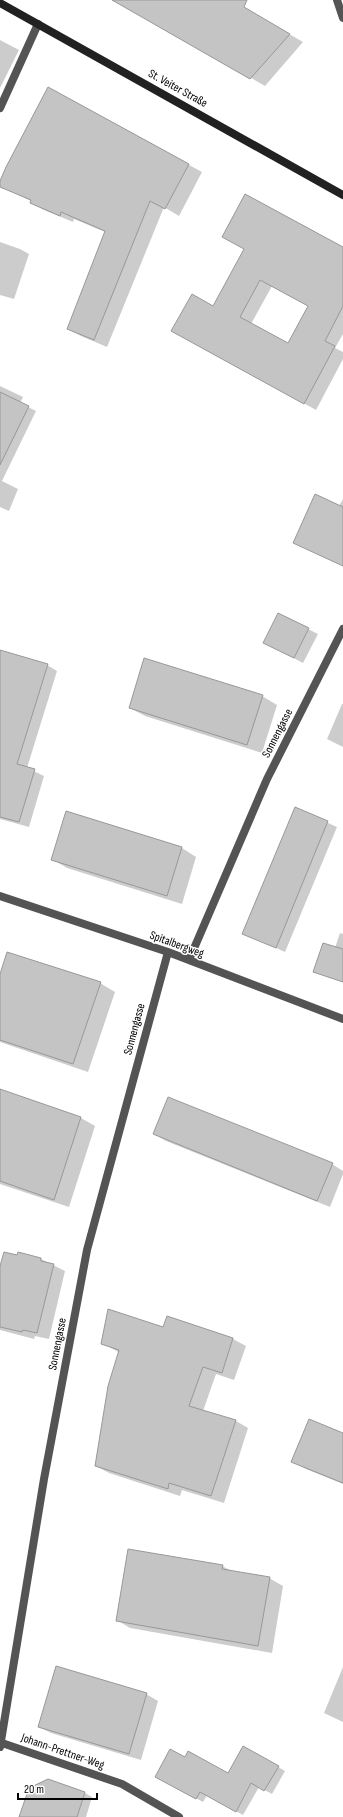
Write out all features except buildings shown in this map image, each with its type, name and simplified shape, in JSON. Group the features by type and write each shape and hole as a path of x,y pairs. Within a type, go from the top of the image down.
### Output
{"main road":[{"name":"St. Veiter Straße","path":"0,3 343,195"}],"street":[{"path":"337,0 342,17"},
{"path":"0,108 38,24"},
{"name":"Sonnengasse","path":"189,960 267,779 343,629"},
{"name":"Spitalbergweg","path":"0,896 168,952 343,1019"},
{"name":"Sonnengasse","path":"1,1745 44,1479 87,1250 168,952"},
{"name":"Johann-Prettner-Weg","path":"1,1745 122,1784 179,1817"}]}
